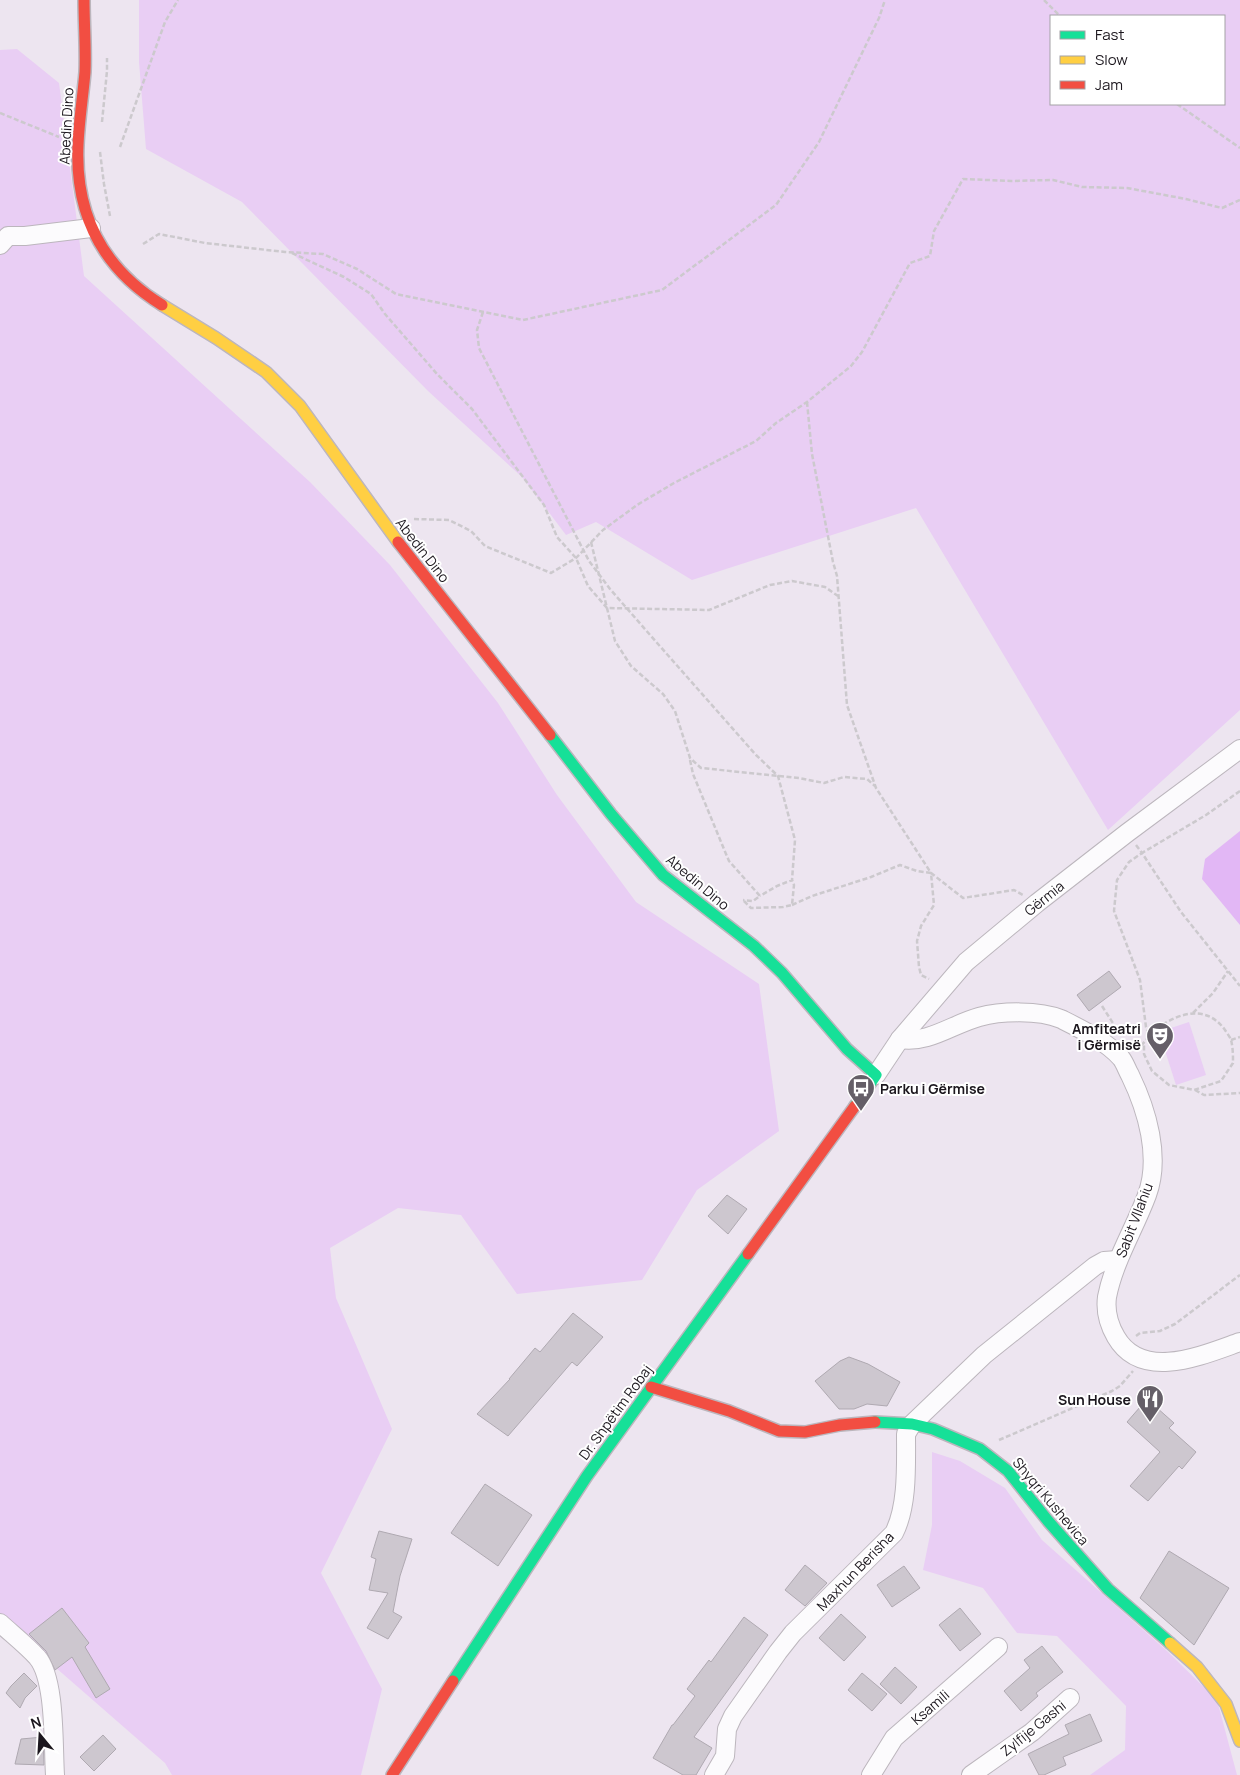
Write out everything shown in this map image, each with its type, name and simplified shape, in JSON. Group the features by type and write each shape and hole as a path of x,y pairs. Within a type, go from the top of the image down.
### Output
{"street":[{"name":"Abedin Dino","path":"84,0 85,70 78,145 83,203 91,228 105,253 129,280 154,300 216,338 266,372 300,406 416,566 491,658 611,814 663,876 754,946 782,973 847,1048 876,1075"},
{"path":"3,238 91,228"},
{"name":"Gërmia","path":"876,1075 900,1039 966,962 1127,832 1240,749"},
{"name":"Sabit Vllahiu","path":"900,1039 910,1041 933,1035 979,1017 1033,1013 1059,1018 1067,1022 1098,1039 1122,1059 1134,1083 1146,1118 1153,1166 1147,1194 1118,1260 1107,1300 1107,1314 1111,1327 1118,1340 1127,1350 1142,1360 1157,1363 1173,1362 1240,1342"},
{"name":"Dr. Shpëtim Robaj","path":"392,1775 587,1476 821,1154 876,1075"},
{"path":"912,1424 984,1355 1095,1266 1104,1261 1118,1260"},
{"name":"Shyqri Kushevica","path":"651,1387 729,1411 779,1432 805,1432 868,1422 912,1424 933,1429 980,1449 1008,1471 1043,1515 1108,1588 1197,1667 1226,1704 1240,1741"},
{"name":"Maxhun Berisha","path":"714,1775 725,1756 727,1729 733,1716 778,1652 793,1633 894,1533 900,1521 902,1506 906,1434 912,1424"},
{"path":"0,1623 38,1658 47,1676 50,1694 55,1775"},
{"name":"Ksamili","path":"871,1775 894,1738 998,1647"},
{"name":"Zylfije Gashi","path":"970,1775 1032,1732 1070,1698"}],"path":[{"path":"120,147 165,22 178,0"},
{"path":"143,244 159,234 205,243 323,254 357,269 396,294 524,320 662,290 776,206 819,142 879,18 885,0"},
{"path":"1044,0 1059,15"},
{"path":"1178,105 1240,148"},
{"path":"0,113 78,145"},
{"path":"414,519 449,520 470,531 485,546 551,573 576,558 603,530 637,505 674,483 756,441 776,423 807,402 851,366 862,352 910,263 930,256 934,231 963,179 1053,180 1082,188 1127,188 1222,208 1240,200"},
{"path":"288,252 344,278 371,294 385,314 437,374 472,409 544,505 557,537 576,558 588,586 607,608 709,610 770,585 792,582 825,587 838,596"},
{"path":"483,312 477,330 479,348 584,550 598,573 756,755 778,776 795,840 792,905"},
{"path":"807,402 812,454 837,576 847,705 876,788"},
{"path":"592,542 615,641 631,666 663,694 676,711 693,774 729,861 760,896"},
{"path":"690,758 701,768 824,783 844,777 867,779 876,788 931,873 963,898 1014,890 1037,903"},
{"path":"1150,1037 1146,1027 1140,980 1114,911 1116,880 1129,862 1206,815 1240,791"},
{"path":"1127,832 1181,912 1240,986"},
{"path":"792,880 777,886 753,901 744,900 751,908 783,907 871,878 900,865 917,871 931,873"},
{"path":"931,873 934,905 920,926 917,941 918,956 921,975 932,982 939,992"},
{"path":"1193,1013 1212,993 1228,970"},
{"path":"1102,1006 1123,1038"},
{"path":"1122,1059 1134,1053 1166,1022 1189,1013 1205,1014 1219,1022 1231,1040 1233,1063 1221,1080 1194,1090"},
{"path":"1231,1040 1240,1037"},
{"path":"1144,1043 1144,1054 1152,1071 1169,1085 1204,1094 1240,1093"},
{"path":"1127,1350 1134,1337 1140,1333 1160,1331 1175,1324 1240,1275"},
{"path":"980,1449 1112,1391 1128,1378 1142,1360"}],"shaded area":[{"path":"139,0 1240,0 1240,710 1108,830 916,508 692,580 596,522 566,535 523,478 428,391 242,202 146,149 139,62"},
{"path":"17,49 59,83 84,276 310,482 390,565 498,703 557,795 636,902 759,984 779,1131 697,1190 642,1280 517,1294 461,1215 398,1208 330,1248 336,1298 392,1429 321,1573 382,1689 361,1775 172,1775 165,1763 0,1619 0,50"},
{"path":"1240,831 1240,925 1202,879 1205,859"},
{"path":"1189,1022 1206,1075 1176,1085 1159,1032"},
{"path":"932,1452 960,1461 1005,1488 1042,1540 1167,1651 1217,1700 1237,1775 1090,1775 1125,1750 1126,1706 1057,1636 1017,1633 983,1588 923,1570 932,1525"}],"building":[{"path":"1109,971 1121,987 1089,1011 1077,995"},
{"path":"727,1195 747,1209 728,1234 708,1216"},
{"path":"573,1313 603,1337 577,1366 572,1362 508,1436 477,1414 510,1379 535,1348 540,1352"},
{"path":"849,1357 868,1364 900,1382 887,1406 867,1404 854,1409 839,1409 815,1381 840,1361"},
{"path":"1147,1399 1174,1423 1169,1428 1196,1452 1182,1469 1179,1466 1148,1501 1130,1486 1160,1452 1127,1422"},
{"path":"485,1484 532,1515 498,1566 451,1533"},
{"path":"379,1531 412,1539 400,1576 393,1612 402,1617 388,1639 367,1628 388,1593 369,1590 376,1559 371,1557"},
{"path":"1169,1551 1229,1588 1194,1645 1140,1598"},
{"path":"805,1565 827,1583 805,1606 785,1590"},
{"path":"904,1566 920,1588 892,1607 877,1585"},
{"path":"62,1608 89,1643 85,1647 110,1689 96,1698 72,1657 55,1670 46,1651 29,1634"},
{"path":"960,1608 981,1634 960,1651 939,1625"},
{"path":"841,1614 866,1637 844,1661 819,1638"},
{"path":"744,1617 768,1635 694,1737 712,1748 696,1775 683,1775 653,1758 672,1725 695,1696 687,1689 709,1660 711,1662"},
{"path":"1042,1646 1063,1672 1036,1693 1038,1696 1021,1711 1004,1691 1030,1668 1024,1660"},
{"path":"895,1667 917,1687 901,1704 880,1684"},
{"path":"24,1673 37,1686 25,1698 20,1708 6,1693"},
{"path":"862,1673 887,1694 872,1711 848,1690"},
{"path":"1090,1714 1102,1741 1063,1757 1066,1765 1044,1775 1039,1775 1028,1754 1069,1734 1065,1725"},
{"path":"103,1735 116,1749 94,1771 80,1757"},
{"path":"43,1737 44,1765 15,1764 21,1739"}],"traffic: fast":[{"path":"550,735 611,814 663,875 754,946 782,973 847,1049 876,1075 855,1106"},
{"path":"453,1681 587,1476 748,1254"},
{"path":"875,1422 912,1424 933,1429 980,1449 1008,1471 1048,1521 1108,1589 1170,1643"}],"traffic: slow":[{"path":"162,305 216,338 266,372 300,406 398,542"},
{"path":"1170,1643 1197,1667 1226,1704 1240,1741"}],"traffic: jam":[{"path":"84,0 85,72 78,145 78,170 81,194 87,216 96,237 108,256 123,274 162,305"},
{"path":"398,542 550,735"},
{"path":"748,1254 855,1106"},
{"path":"651,1387 729,1411 779,1431 805,1432 840,1425 875,1422"},
{"path":"392,1775 453,1681"}],"place":[{"name":"Amfiteatri i Gërmisë","path":"1160,1060"},
{"name":"Parku i Gërmise","path":"861,1112"},
{"name":"Sun House","path":"1150,1423"}]}
